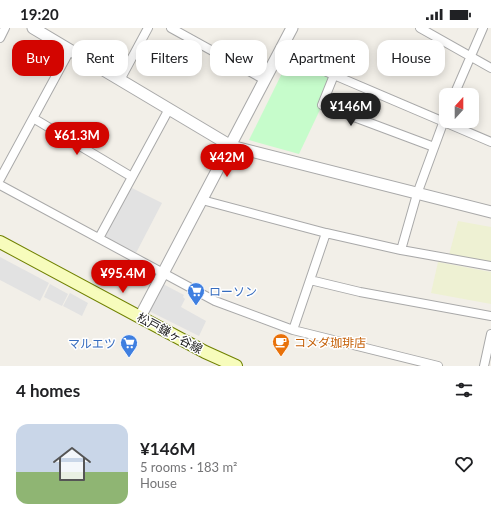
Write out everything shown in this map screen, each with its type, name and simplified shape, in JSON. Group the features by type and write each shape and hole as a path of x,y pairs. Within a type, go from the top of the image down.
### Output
{"main road":[{"name":"松戸鎌ヶ谷線","path":"0,242 205,352 236,366"}],"street":[{"path":"0,38 5,28"},
{"path":"33,28 231,146 491,212"},
{"path":"120,80 148,28"},
{"path":"171,28 265,80"},
{"path":"286,40 292,28"},
{"path":"420,28 491,68"},
{"path":"457,88 483,28"},
{"path":"0,179 70,50"},
{"path":"140,317 275,61"},
{"path":"334,76 322,105 434,147"},
{"path":"337,76 439,116"},
{"path":"99,238 169,110"},
{"path":"33,118 132,177"},
{"path":"401,250 417,194 441,128"},
{"path":"464,128 491,142"},
{"path":"0,185 164,272 215,301 293,330 427,365 438,366"},
{"path":"202,200 326,233 401,250 491,266"},
{"path":"293,330 326,233"},
{"path":"310,280 360,292 491,316"},
{"path":"484,366 491,334"}],"green space":[{"path":"281,76 330,76 335,78 299,154 249,140"},
{"path":"458,221 491,227 491,263 449,255"},
{"path":"438,262 491,272 491,304 431,293"}],"shaded area":[{"path":"130,187 162,203 136,253 106,238 106,234"},
{"path":"0,257 49,283 40,301 0,280"},
{"path":"50,284 68,294 62,306 44,297"},
{"path":"163,284 184,295 183,297 185,299 181,307 206,321 199,336 149,311"},
{"path":"70,293 88,303 82,316 63,306"}],"place":[{"name":"ローソン","path":"196,306"},
{"name":"コメダ珈琲店","path":"281,357"},
{"name":"マルエツ","path":"129,358"}]}
